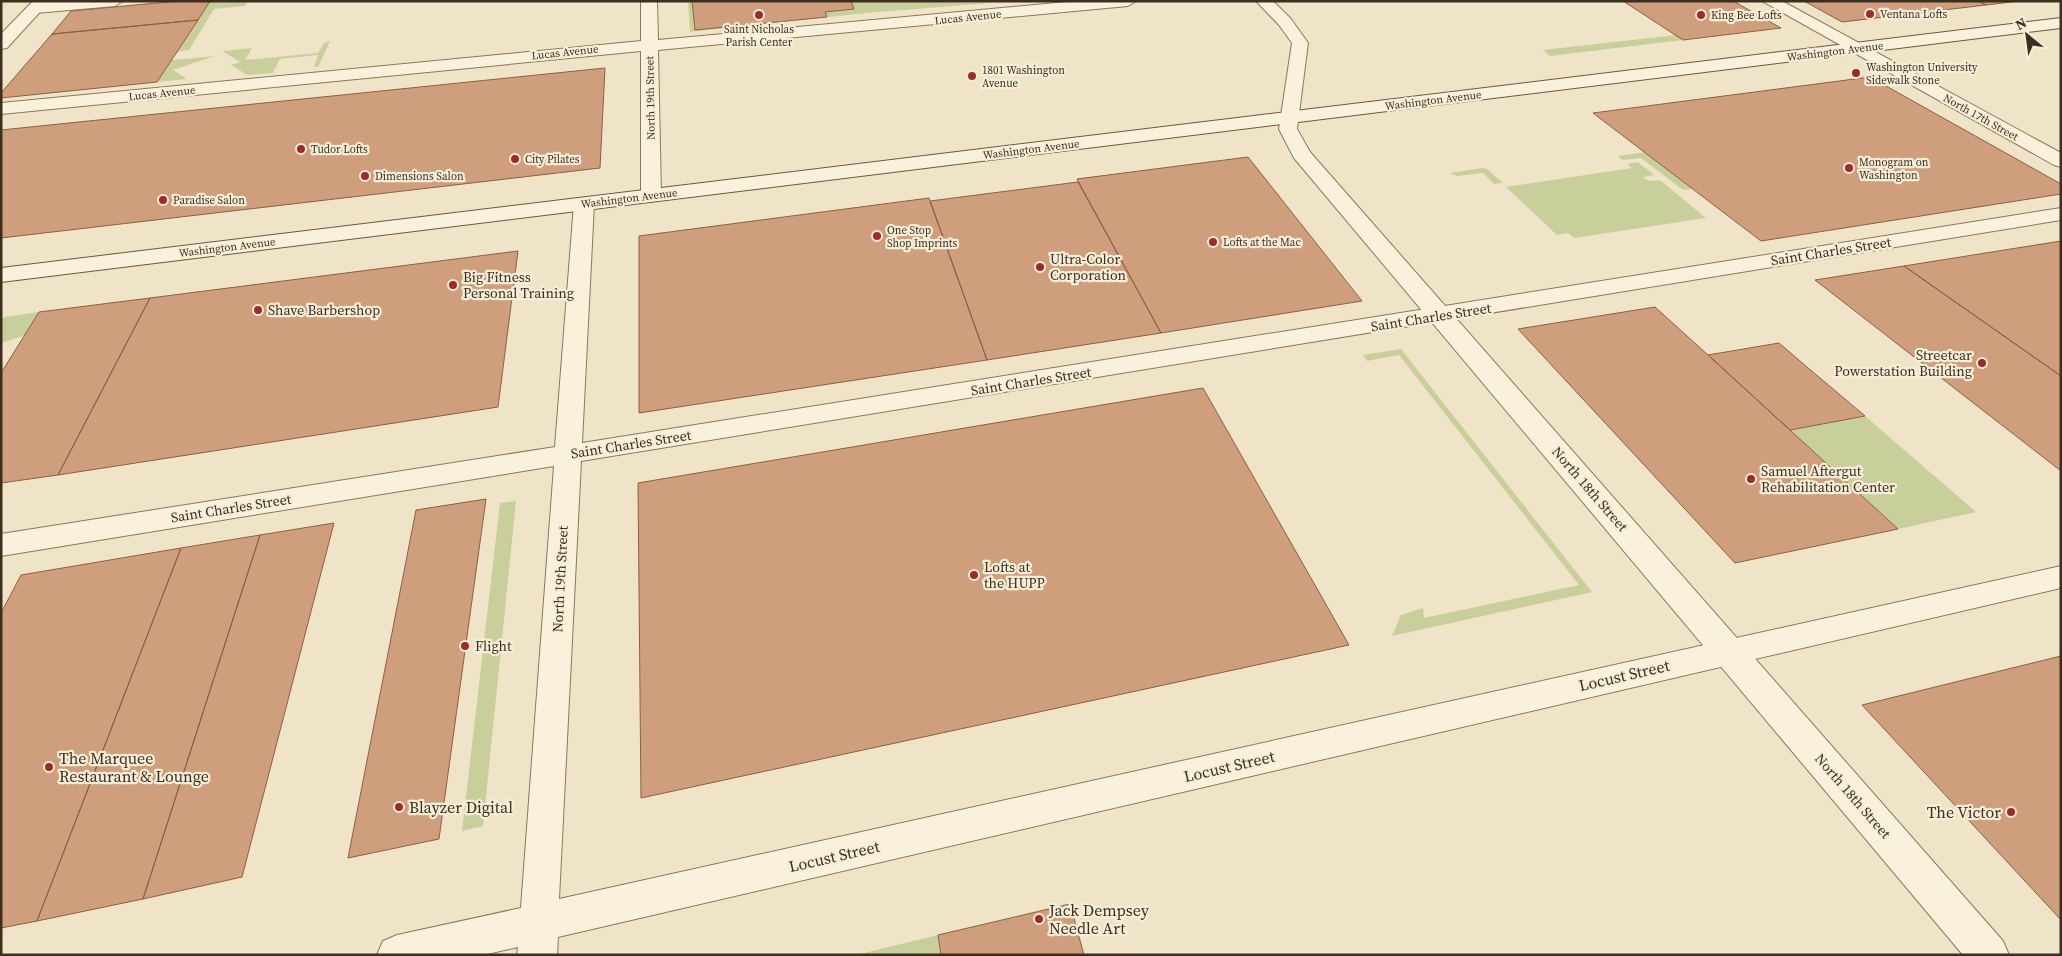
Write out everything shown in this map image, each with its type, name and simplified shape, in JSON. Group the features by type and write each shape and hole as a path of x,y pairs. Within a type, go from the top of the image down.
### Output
{"street":[{"path":"1,44 39,5 115,1"},
{"name":"North 19th Street","path":"649,1 651,196"},
{"name":"Lucas Avenue","path":"1,109 616,47 688,44 1128,1"},
{"name":"North 18th Street","path":"1264,1 1296,34 1300,43 1288,118 1288,129 1301,154 1989,955"},
{"name":"North 17th Street","path":"1770,1 2061,161"},
{"name":"Washington Avenue","path":"1,275 2061,23"},
{"name":"North 19th Street","path":"538,939 584,204"},
{"name":"Saint Charles Street","path":"1,545 1440,316 2061,214"},
{"name":"Locust Street","path":"397,955 538,939 1730,652 2061,577"}],"green space":[{"path":"210,1 247,1 245,6 214,9 189,50 177,52"},
{"path":"688,1 692,1 695,30 826,17 825,12 853,9 851,1 991,3 866,13 690,32"},
{"path":"1676,35 1683,40 1550,56 1543,50"},
{"path":"330,41 318,67 314,67 318,55 280,59 273,73 247,75 231,65 240,62 222,51 252,48 245,60 318,53 324,43"},
{"path":"215,56 173,70 187,79 157,82 172,60"},
{"path":"1645,152 1692,189 1683,190 1641,158 1622,160 1618,156"},
{"path":"1638,162 1654,175 1643,177 1649,181 1660,180 1706,218 1574,238 1568,233 1557,235 1506,187 1632,168 1627,164"},
{"path":"1482,168 1487,169 1503,183 1494,184 1483,173 1457,176 1450,173"},
{"path":"39,312 26,335 1,343 1,321 4,317"},
{"path":"1401,349 1592,592 1392,636 1401,615 1423,608 1424,618 1579,585 1399,355 1367,361 1363,355"},
{"path":"1865,416 1976,512 1898,529 1790,430"},
{"path":"516,501 483,826 462,831 500,503"},
{"path":"938,935 941,955 856,955"}],"building":[{"path":"178,1 210,1 198,20 52,34 71,11"},
{"name":"Saint Nicholas Parish Center","path":"692,1 851,1 854,9 825,12 827,17 695,30"},
{"name":"King Bee Lofts","path":"1623,1 1733,1 1781,28 1683,40"},
{"name":"Ventana Lofts","path":"1804,1 1978,1 1986,5 1842,22"},
{"path":"1978,1 2019,1 1986,5"},
{"path":"198,20 157,82 1,98 1,93 52,34"},
{"name":"Tudor Lofts","path":"605,68 600,168 1,238 1,130"},
{"name":"Monogram on Washington","path":"1870,77 2061,184 2061,194 1761,241 1593,113"},
{"name":"Lofts at the Mac","path":"1248,157 1362,301 1161,333 1077,179"},
{"name":"Ultra-Color Corporation","path":"1078,182 1161,333 987,360 930,201"},
{"path":"929,198 987,360 639,413 639,236"},
{"path":"2061,241 2061,376 1904,266"},
{"path":"518,251 498,407 58,475 150,298"},
{"name":"Streetcar Powerstation Building","path":"1904,266 2061,376 2061,471 1815,280"},
{"path":"150,298 58,475 1,483 1,373 39,312"},
{"name":"Samuel Aftergut Rehabilitation Center","path":"1655,307 1898,529 1735,563 1518,329"},
{"path":"1779,343 1865,416 1790,430 1708,355"},
{"name":"Lofts at the HUPP","path":"1203,388 1349,645 641,798 638,483"},
{"path":"486,499 439,839 348,858 416,510"},
{"path":"334,523 242,877 143,899 260,535"},
{"path":"260,535 143,899 37,921 181,548"},
{"name":"The Marquee Restaurant & Lounge","path":"181,548 37,921 1,928 1,613 21,575"},
{"name":"The Victor","path":"2061,656 2061,920 1862,705"},
{"name":"Jack Dempsey Needle Art","path":"1070,904 1084,955 941,955 938,935"}],"place":[{"name":"Ventana Lofts","path":"1870,14"},
{"name":"Saint Nicholas Parish Center","path":"759,15"},
{"name":"King Bee Lofts","path":"1701,15"},
{"name":"Washington University Sidewalk Stone","path":"1856,73"},
{"name":"1801 Washington Avenue","path":"972,76"},
{"name":"Tudor Lofts","path":"301,149"},
{"name":"City Pilates","path":"515,159"},
{"name":"Monogram on Washington","path":"1849,168"},
{"name":"Dimensions Salon","path":"365,176"},
{"name":"Paradise Salon","path":"163,200"},
{"name":"One Stop Shop Imprints","path":"877,236"},
{"name":"Lofts at the Mac","path":"1213,242"},
{"name":"Ultra-Color Corporation","path":"1040,267"},
{"name":"Big Fitness Personal Training","path":"453,285"},
{"name":"Shave Barbershop","path":"258,310"},
{"name":"Streetcar Powerstation Building","path":"1982,363"},
{"name":"Samuel Aftergut Rehabilitation Center","path":"1751,479"},
{"name":"Lofts at the HUPP","path":"974,575"},
{"name":"Flight","path":"465,646"},
{"name":"The Marquee Restaurant & Lounge","path":"49,767"},
{"name":"Blayzer Digital","path":"399,807"},
{"name":"The Victor","path":"2011,812"},
{"name":"Jack Dempsey Needle Art","path":"1039,919"}]}
